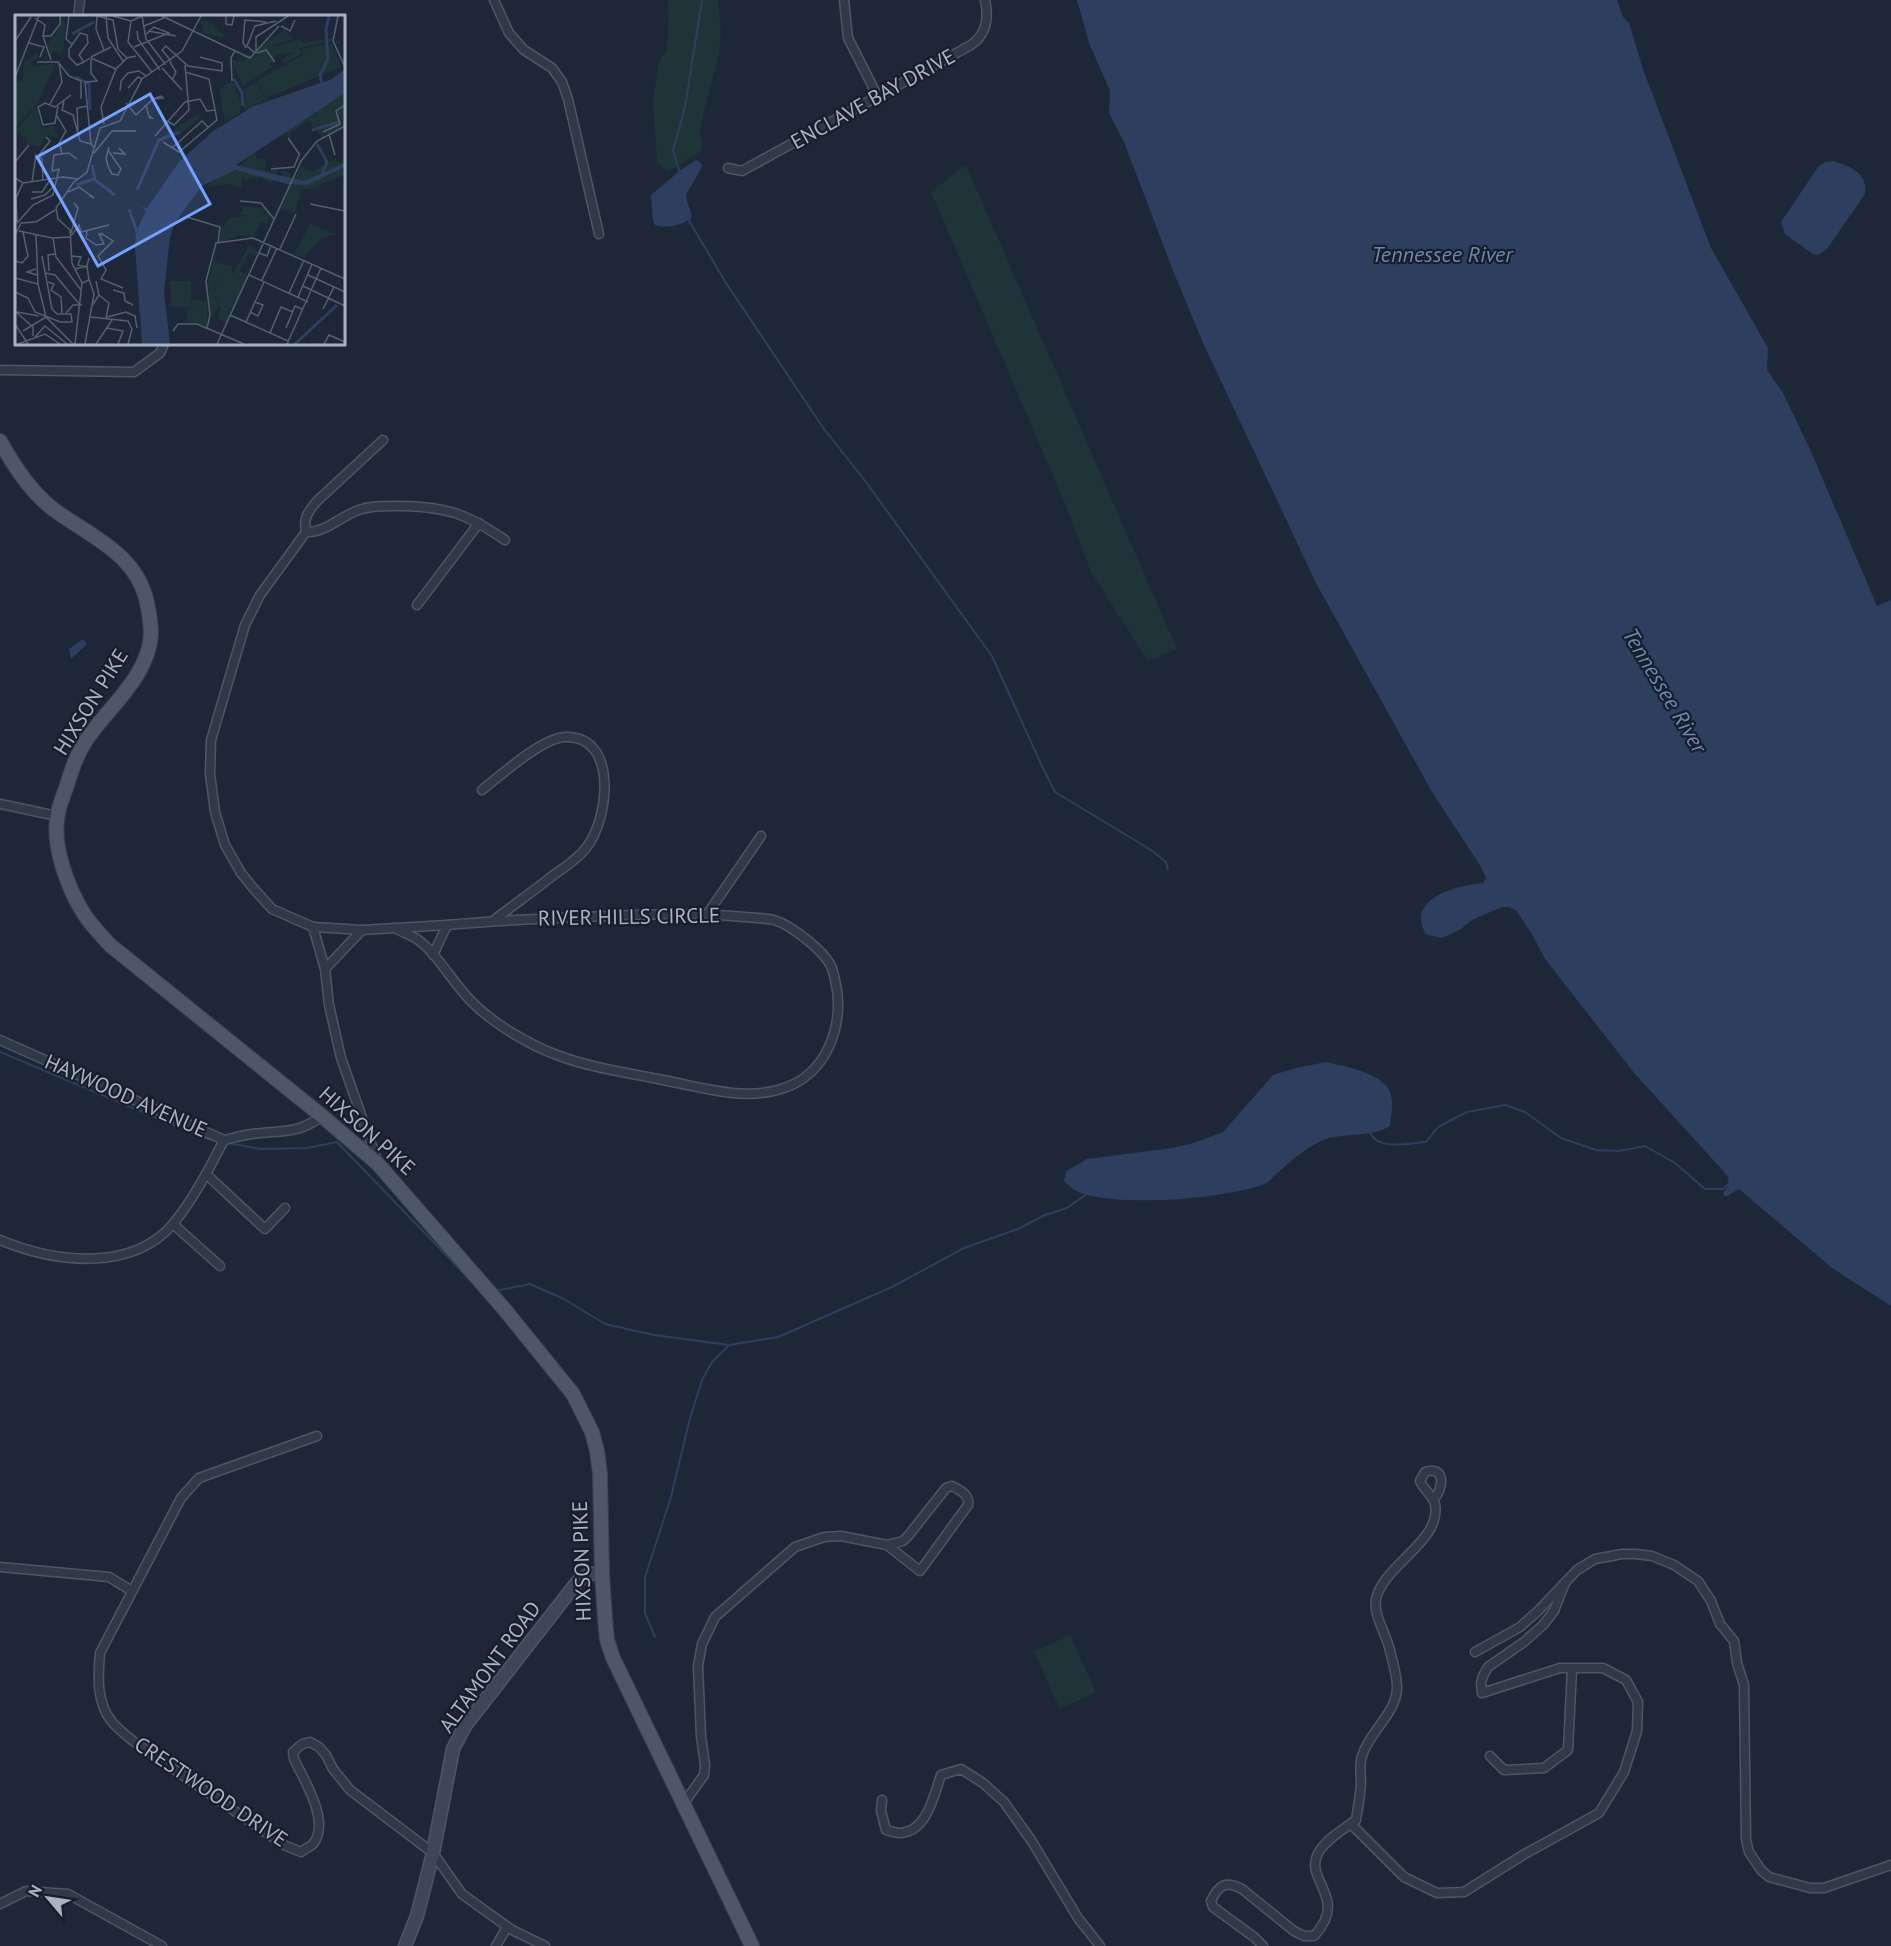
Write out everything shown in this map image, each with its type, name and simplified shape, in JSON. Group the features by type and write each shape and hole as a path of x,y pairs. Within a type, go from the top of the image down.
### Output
{"main road":[{"name":"HIXSON PIKE","path":"0,441 35,493 52,508 110,546 131,567 142,585 147,601 151,635 144,660 120,699 85,742 73,765 57,816 57,838 64,873 76,901 85,916 110,945 378,1164 505,1310 573,1394 592,1432 597,1451 607,1640 613,1658 752,1946"}],"street":[{"path":"78,15 80,0"},
{"path":"494,0 509,33 518,44 552,68 562,82 568,99 599,234"},
{"path":"844,0 848,38 878,97"},
{"name":"ENCLAVE BAY DRIVE","path":"728,168 742,171 980,39 985,29 985,0"},
{"path":"0,370 134,372 160,353 164,345"},
{"path":"378,1164 341,1058 331,1016 326,969 313,927 272,909 241,873 225,845 215,812 210,774 211,740 244,625 260,595 306,532 304,521 313,506 383,440"},
{"path":"306,532 314,533 372,506 430,506 451,511 479,523 505,540"},
{"path":"417,605 479,523"},
{"path":"482,790 537,749 553,739 566,737 578,739 590,745 598,755 603,767 605,781 604,803 598,827 587,847 573,861 492,921"},
{"path":"0,804 57,816"},
{"path":"708,913 761,836"},
{"name":"RIVER HILLS CIRCLE","path":"313,927 362,930 492,921 708,913 774,920 794,928 831,966 839,997 836,1028 831,1044 816,1066 795,1083 780,1090 749,1094 594,1066 555,1055 497,1022 474,1004 453,982 433,955 417,940 395,928"},
{"path":"433,955 447,925"},
{"path":"326,969 362,930"},
{"name":"HAYWOOD AVENUE","path":"0,1040 224,1140 303,1128 322,1116"},
{"path":"0,1240 23,1250 75,1258 119,1256 137,1250 157,1239 173,1224 206,1174 224,1140"},
{"path":"206,1174 265,1229 285,1208"},
{"path":"173,1224 220,1266"},
{"name":"CRESTWOOD DRIVE","path":"317,1437 199,1478 181,1498 100,1653 98,1679 102,1705 112,1722 133,1741 284,1845 301,1852 314,1843 320,1827 318,1811 294,1759 293,1752 302,1744 310,1743 319,1747 350,1790 433,1853 462,1894 507,1927 545,1946"},
{"path":"684,1803 704,1775 705,1765 700,1736 698,1666 702,1644 715,1617 795,1546 824,1537 841,1536 887,1545 903,1541 946,1488 952,1486 966,1495 968,1505 920,1571 887,1545"},
{"path":"1263,1946 1213,1907 1211,1901 1217,1890 1224,1885 1233,1885 1304,1936 1314,1936 1322,1927 1328,1916 1328,1900 1315,1866 1319,1851 1330,1839 1356,1820 1361,1785 1361,1758 1373,1734 1393,1704 1397,1688 1389,1647 1379,1620 1376,1601 1387,1578 1428,1535 1436,1508 1433,1500"},
{"path":"1475,1652 1520,1627 1577,1570 1595,1559 1622,1554 1652,1557 1674,1565 1698,1581 1711,1601 1720,1624 1734,1641 1737,1663 1744,1685 1746,1840 1749,1852 1761,1869 1769,1877 1796,1886 1824,1888 1891,1865"},
{"path":"0,1567 110,1577 132,1591"},
{"name":"ALTAMONT ROAD","path":"405,1946 417,1916 433,1853 453,1749 465,1726 578,1581 590,1574 602,1573"},
{"path":"1350,1824 1404,1877 1437,1893 1446,1893 1464,1892 1523,1854 1599,1814 1623,1772 1637,1731 1638,1702 1626,1680 1603,1668 1560,1668 1482,1693 1481,1683 1488,1667 1524,1642 1543,1625 1554,1611 1565,1583"},
{"path":"1490,1756 1504,1770 1544,1768 1568,1750 1572,1669"},
{"path":"882,1800 881,1811 886,1830 899,1833 912,1830 920,1825 927,1814 941,1774 961,1769 983,1783 1004,1802 1031,1840 1078,1918 1100,1946"},
{"path":"0,1904 26,1891 68,1894 162,1946"},
{"path":"496,1946 507,1927"}],"green space":[{"path":"667,0 718,0 721,32 719,54 700,127 703,144 700,152 667,172 657,162 653,101 658,65 667,49 669,10"},
{"path":"966,165 1177,649 1148,661 1091,572 1063,499 931,192"},
{"path":"1070,1635 1096,1692 1060,1709 1034,1652"}],"water":[{"name":"Tennessee River","path":"1077,0 1617,0 1623,17 1629,23 1644,72 1711,248 1768,348 1767,370 1783,393 1809,447 1877,606 1891,600 1891,1306 1832,1268 1739,1189 1725,1197 1723,1193 1729,1181 1725,1173 1635,1074 1545,959 1516,910 1502,907 1472,920 1461,929 1442,938 1425,934 1421,915 1430,901 1447,891 1483,883 1486,878 1432,792 1316,583 1203,343 1124,142 1109,113 1110,91 1089,43"},
{"path":"696,160 702,166 686,194 692,218 674,226 655,225 651,195"},
{"path":"1834,161 1861,176 1864,181 1865,194 1827,249 1818,255 1813,254 1785,234 1781,222 1818,167 1825,162"},
{"path":"83,639 87,644 71,659 69,649"},
{"path":"1326,1062 1362,1071 1386,1085 1392,1100 1390,1126 1366,1134 1323,1140 1296,1157 1265,1184 1225,1194 1177,1199 1128,1200 1084,1194 1064,1181 1066,1171 1087,1159 1172,1148 1194,1143 1223,1132 1273,1075"}],"waterway":[{"path":"680,173 673,150 685,107 702,0"},
{"path":"688,219 726,283 824,429 863,478 992,656 1055,792 1151,850 1166,862 1168,870"},
{"path":"0,1052 204,1138 217,1141"},
{"path":"1370,1132 1373,1138 1386,1144 1426,1142 1438,1127 1467,1112 1505,1105 1525,1112 1561,1138 1596,1150 1619,1151 1645,1146 1675,1163 1705,1189 1723,1189 1730,1183"},
{"path":"228,1143 260,1149 307,1148 337,1142 469,1279"},
{"path":"495,1291 530,1284 564,1299 605,1324 654,1335 729,1345 778,1337 892,1287 964,1248 1018,1229 1045,1215 1067,1208 1088,1193"},
{"path":"655,1637 645,1613 645,1577 671,1497 690,1418 702,1380 712,1362 729,1345"}]}
